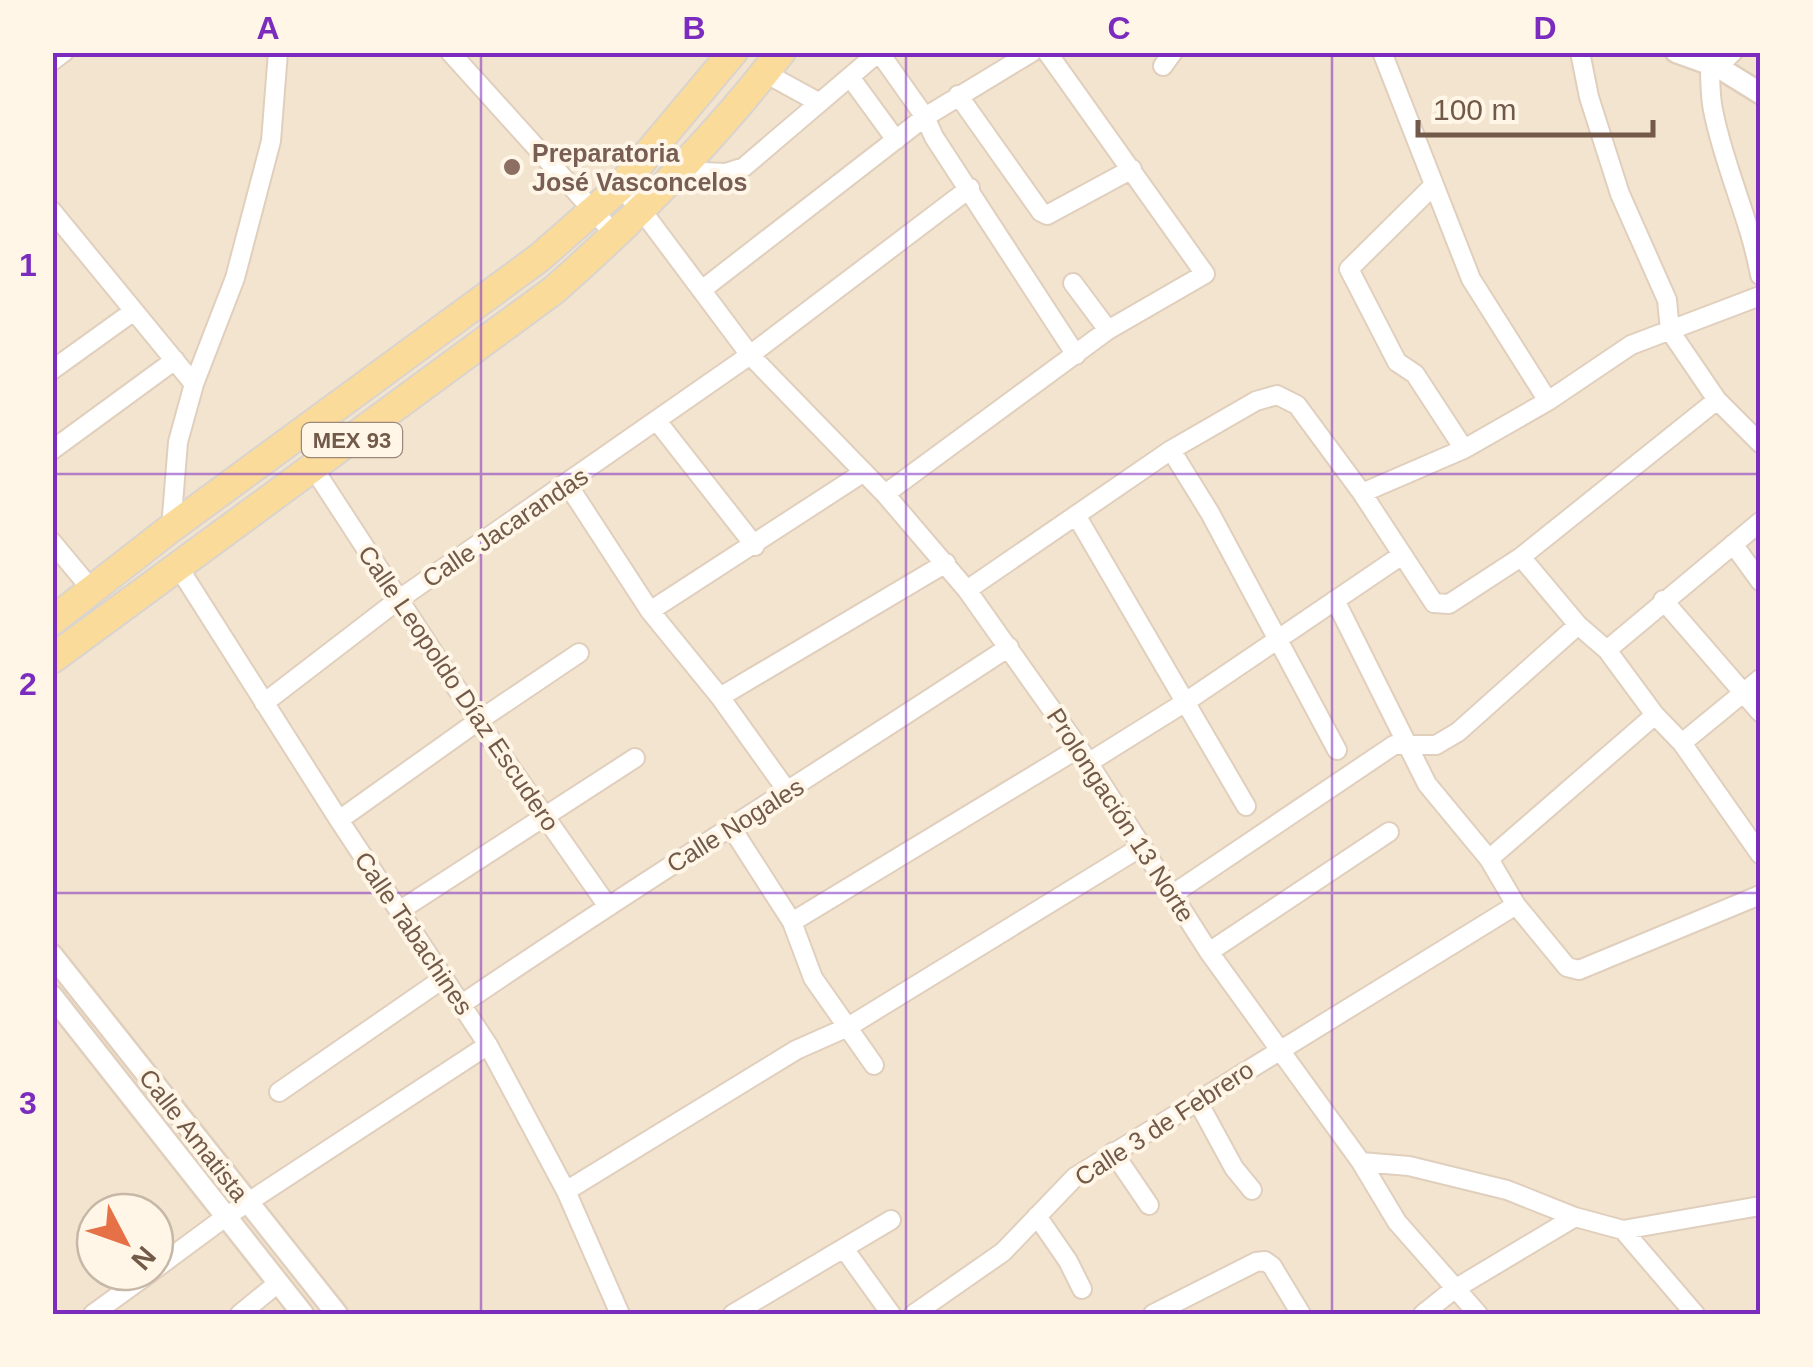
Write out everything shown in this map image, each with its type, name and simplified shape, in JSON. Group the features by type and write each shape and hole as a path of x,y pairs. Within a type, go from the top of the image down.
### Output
{"main road":[{"name":"MEX 93","path":"52,660 554,290 616,236 630,198 733,52"},
{"name":"MEX 93","path":"52,622 170,528 540,258 596,212 679,171 772,63"}],"street":[{"path":"52,61 64,52"},
{"path":"170,528 178,442 194,384 235,278 272,141 278,52"},
{"path":"679,171 726,173 744,167 878,52 925,116 934,137 1076,354"},
{"path":"703,289 925,116 1032,52"},
{"path":"885,494 1108,330 1205,274 1046,52"},
{"path":"1382,52 1471,278 1548,401"},
{"path":"1580,52 1589,97 1620,194 1666,300 1670,332 1716,400 1760,443"},
{"path":"1677,53 1720,61 1760,92"},
{"path":"458,56 616,236"},
{"path":"1720,61 1712,106 1727,165 1753,238 1760,275"},
{"path":"772,63 818,102"},
{"path":"850,78 896,140"},
{"path":"958,95 1041,212 1047,215 1132,170"},
{"path":"1434,185 1349,268 1397,362 1415,374 1464,449"},
{"name":"Calle Jacarandas","path":"264,703 398,600 750,356 970,188"},
{"name":"Prolongación 13 Norte","path":"630,198 703,289 750,356 885,494 967,590 1083,756 1209,952 1361,1162 1397,1222 1478,1314"},
{"path":"52,211 194,384"},
{"path":"1073,283 1108,330"},
{"path":"1362,493 1464,449 1548,401 1631,345 1760,296"},
{"path":"52,370 134,310"},
{"path":"52,450 175,360"},
{"path":"967,590 1171,450 1256,401 1277,395 1297,405 1362,493 1434,602 1449,604 1521,557 1716,400"},
{"path":"657,420 755,546"},
{"path":"1171,450 1210,513 1337,750"},
{"name":"Calle Leopoldo Díaz Escudero","path":"314,468 478,720 607,905"},
{"path":"650,611 864,472"},
{"path":"568,484 650,611 788,792"},
{"path":"1076,514 1246,806"},
{"path":"1607,650 1760,522"},
{"path":"52,542 92,590"},
{"path":"1733,544 1760,580"},
{"path":"792,922 1083,756 1187,702 1402,555"},
{"path":"1521,557 1578,626 1607,650 1682,743 1760,854"},
{"path":"720,698 946,563"},
{"name":"Calle Tabachines","path":"179,568 339,820 488,1044 566,1191 620,1314"},
{"path":"1336,600 1427,784 1490,859 1516,905 1566,966 1579,970 1760,895"},
{"path":"1663,600 1760,712"},
{"path":"1173,894 1394,745 1436,745 1458,732 1578,626"},
{"name":"Calle Nogales","path":"462,1004 607,905 1009,647"},
{"path":"339,820 579,653"},
{"path":"1682,743 1760,678"},
{"path":"1490,859 1656,715"},
{"path":"399,911 635,758"},
{"path":"731,827 792,922 813,978 874,1065"},
{"path":"1209,952 1388,832"},
{"path":"566,1191 796,1050 848,1027 1141,848"},
{"name":"Calle 3 de Febrero","path":"914,1314 1003,1252 1075,1177 1516,905"},
{"name":"Calle Amatista","path":"52,954 337,1314"},
{"path":"279,1092 444,978"},
{"name":"Calle Amatista","path":"52,996 303,1314"},
{"path":"175,1254 488,1044"},
{"path":"1196,1100 1226,1156 1252,1190"},
{"path":"1113,1152 1148,1205"},
{"path":"1361,1162 1409,1166 1508,1190 1622,1230 1760,1206"},
{"path":"1038,1216 1082,1289"},
{"path":"1423,1314 1454,1290 1576,1217"},
{"path":"733,1314 891,1220"},
{"path":"1622,1230 1695,1314"},
{"path":"844,1250 891,1314"},
{"path":"1153,1314 1265,1261 1301,1314"},
{"path":"240,1314 278,1283"},
{"path":"93,1314 123,1292"}],"shaded area":[{"path":"52,53 1760,53 1760,1314 53,1314"}],"place":[{"name":"Preparatoria José Vasconcelos","path":"512,167"}]}
